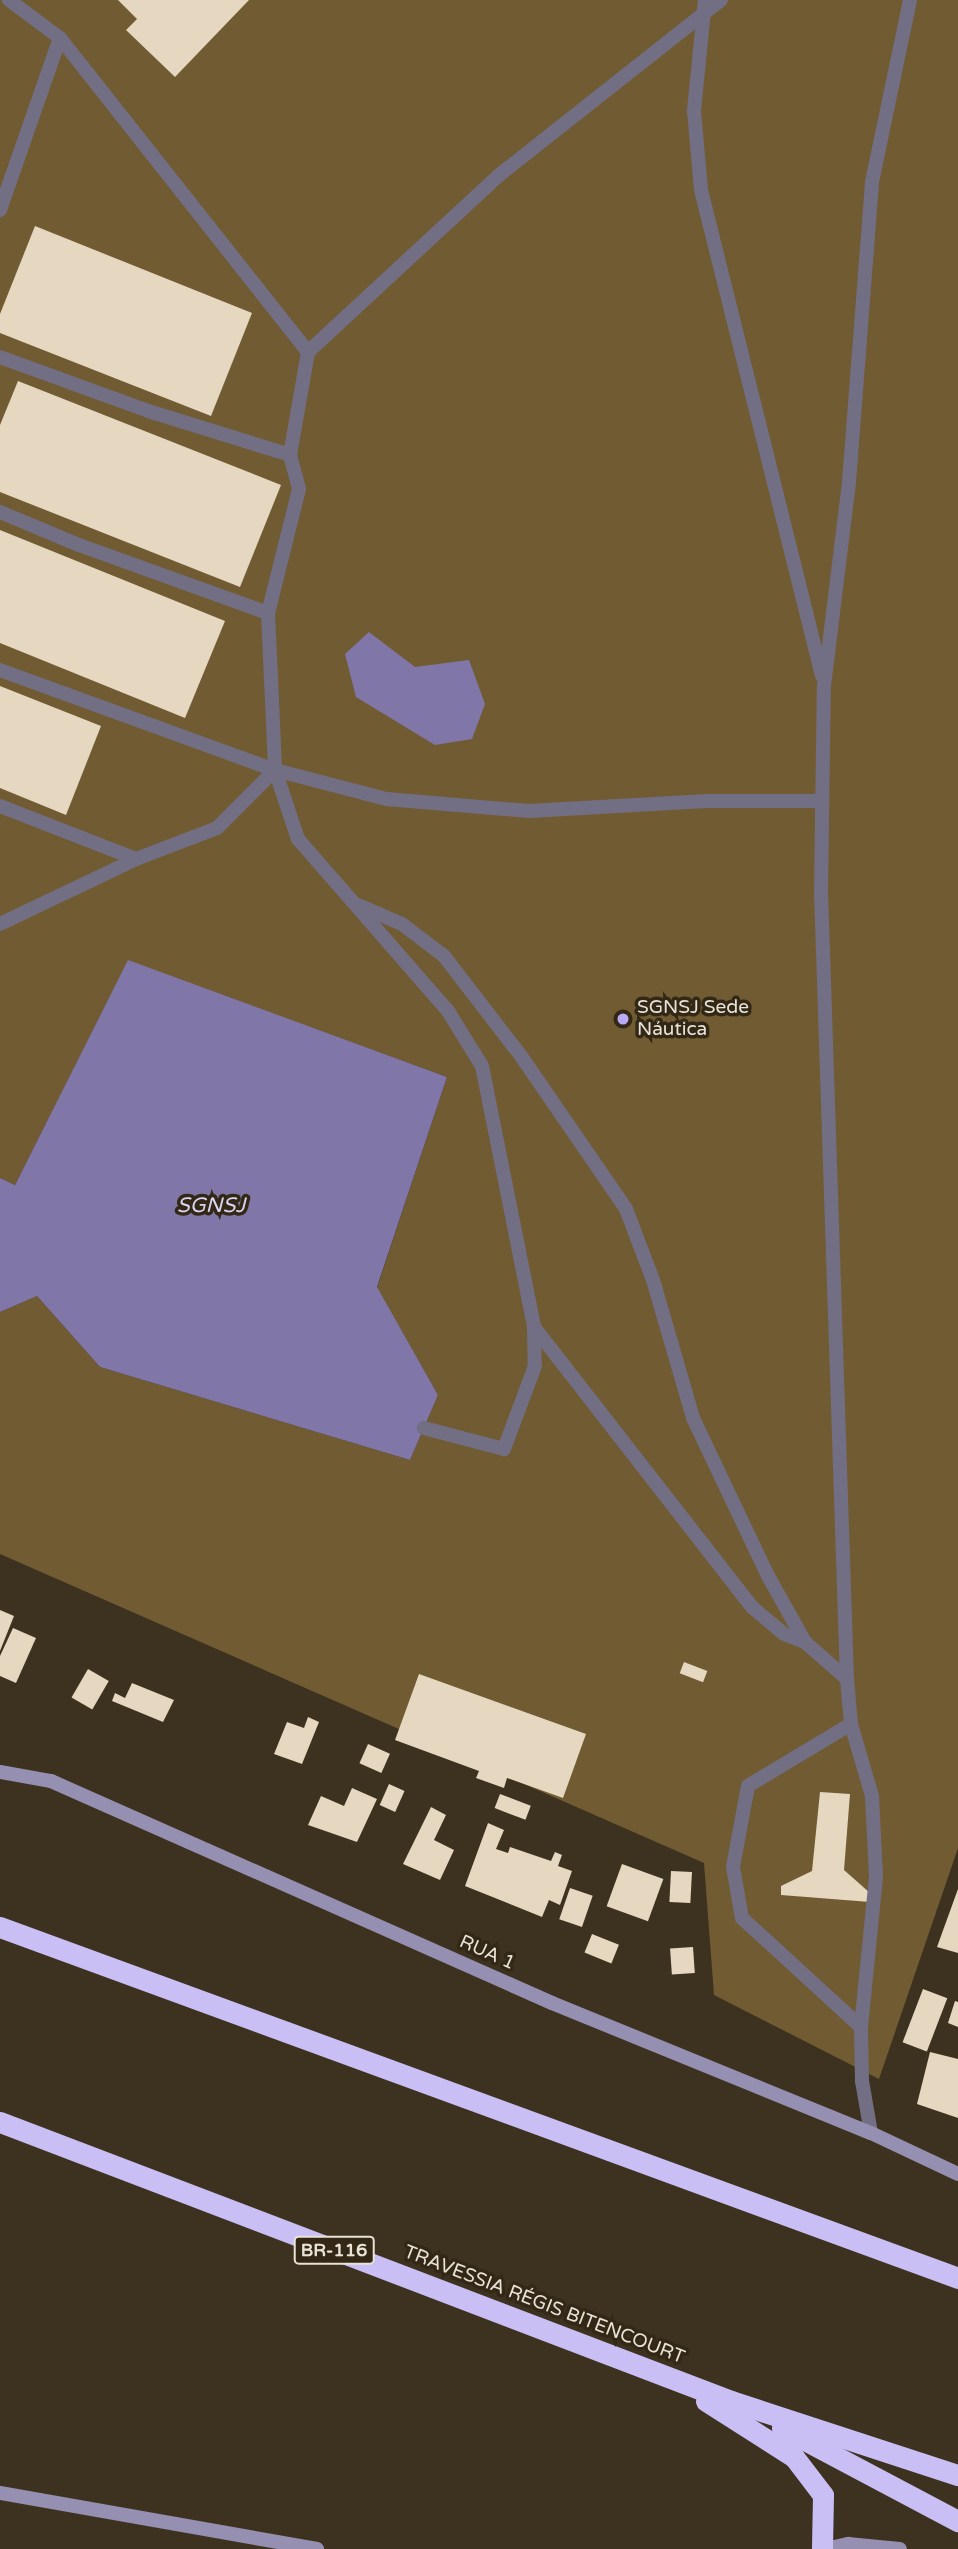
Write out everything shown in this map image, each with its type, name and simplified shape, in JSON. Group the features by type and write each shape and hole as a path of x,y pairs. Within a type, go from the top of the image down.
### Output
{"highway":[{"path":"0,1927 958,2278"},
{"name":"TRAVESSIA RÉGIS BITENCOURT","path":"0,2122 731,2401 958,2475"},
{"path":"669,2378 794,2458 823,2495 824,2549"},
{"path":"731,2401 958,2521"}],"street":[{"name":"RUA 1","path":"0,1772 51,1781 552,2003 871,2133 958,2174"},
{"path":"0,2493 317,2549"},
{"path":"824,2549 875,2544 900,2549"}],"lane":[{"path":"9,0 60,38 308,352"},
{"path":"424,1428 504,1448 535,1366 534,1326 482,1066 448,1011 298,839 275,771 268,613 299,489 290,455 308,352 498,176 705,6 721,0"},
{"path":"871,2133 862,2081 861,2027 876,1876 872,1796 851,1724 847,1679 821,891 824,686 849,482 872,182 909,0"},
{"path":"705,6 694,111 701,190 824,686"},
{"path":"0,210 60,38"},
{"path":"0,357 148,411 290,455"},
{"path":"0,512 79,545 268,613"},
{"path":"0,670 275,771 386,799 529,811 707,801 822,801"},
{"path":"0,924 136,859 217,828 275,771"},
{"path":"0,806 136,859"},
{"path":"354,903 402,924 444,956 521,1056 626,1209 653,1280 693,1418 768,1576 805,1642 847,1679"},
{"path":"534,1326 753,1608 784,1634 805,1642"},
{"path":"851,1724 748,1786 733,1867 742,1918 861,2027"}],"shaded area":[{"name":"SGNSJ Sede Náutica","path":"0,0 958,0 958,1848 879,2079 714,1995 704,1863 0,1554 0,1312 37,1296 100,1367 410,1460 438,1395 377,1288 447,1077 128,961 15,1185 0,1178"}],"water":[{"path":"369,632 415,667 469,660 485,704 472,739 435,745 356,697 345,654"},
{"name":"SGNSJ","path":"128,960 447,1077 377,1287 438,1395 410,1460 100,1367 37,1296 0,1312 0,1178 15,1185"}],"building":[{"path":"118,0 249,0 175,77 126,30 137,19"},
{"path":"35,226 252,313 211,416 0,333 0,314"},
{"path":"18,381 281,485 240,587 0,492 0,425"},
{"path":"0,530 225,621 185,718 0,643"},
{"path":"0,686 101,726 66,815 0,788"},
{"path":"0,1610 14,1616 0,1651"},
{"path":"13,1628 36,1638 16,1683 0,1676 0,1656"},
{"path":"684,1662 707,1671 703,1682 680,1673"},
{"path":"88,1669 109,1681 92,1710 72,1698"},
{"path":"419,1674 586,1734 563,1798 507,1778 504,1788 476,1778 479,1771 395,1740"},
{"path":"132,1683 174,1700 163,1722 112,1701 115,1693 125,1698"},
{"path":"308,1717 319,1722 302,1764 274,1754 287,1722 304,1728"},
{"path":"368,1744 390,1754 381,1773 359,1763"},
{"path":"389,1784 405,1791 395,1812 380,1805"},
{"path":"352,1788 377,1799 357,1842 308,1825 321,1796 344,1806"},
{"path":"820,1792 850,1794 844,1870 870,1893 870,1902 781,1895 781,1886 812,1871"},
{"path":"500,1794 531,1806 525,1820 495,1808"},
{"path":"431,1807 446,1815 434,1840 454,1850 440,1880 403,1864"},
{"path":"488,1823 504,1830 496,1849 508,1853 510,1847 551,1861 555,1852 562,1855 558,1866 572,1871 560,1905 549,1900 542,1917 465,1886"},
{"path":"622,1864 663,1879 648,1921 607,1906"},
{"path":"671,1871 692,1872 690,1903 669,1902"},
{"path":"570,1888 593,1896 582,1927 559,1919"},
{"path":"958,1889 958,1953 937,1947"},
{"path":"592,1934 619,1945 611,1963 585,1953"},
{"path":"693,1947 695,1973 672,1975 670,1949"},
{"path":"923,1989 947,1998 927,2052 903,2042"},
{"path":"955,2001 958,2002 958,2027 948,2023"},
{"path":"930,2052 958,2059 958,2118 917,2104"}],"place":[{"name":"SGNSJ Sede Náutica","path":"623,1019"}]}
